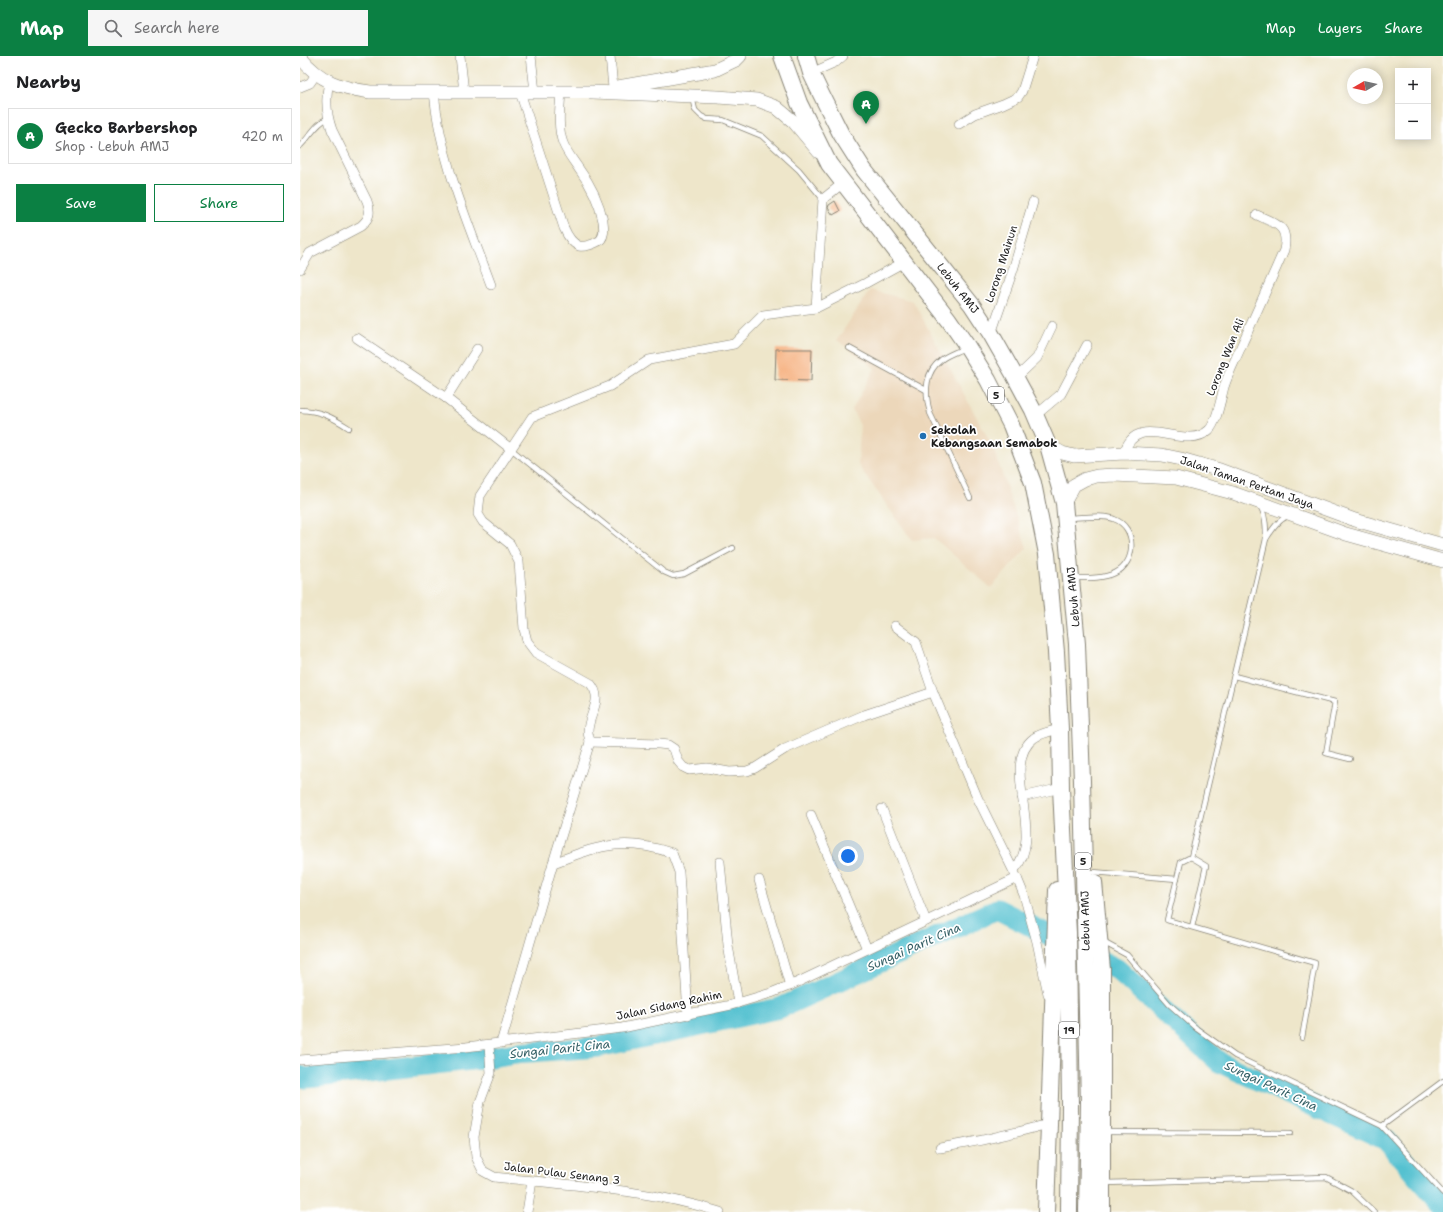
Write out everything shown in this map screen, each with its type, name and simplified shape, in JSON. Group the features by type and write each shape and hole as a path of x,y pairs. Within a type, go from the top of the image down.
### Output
{"highway":[{"name":"Lebuh AMJ","path":"782,56 799,103 829,164 949,320 967,346 988,380 1011,425 1033,483 1047,554 1056,652 1060,729 1062,930 1068,956 1070,1105 1069,1212"},
{"name":"Lebuh AMJ","path":"806,56 811,73 841,134 864,170 972,305 991,334 1036,415 1048,445 1065,511 1077,644 1082,781 1094,944 1086,966 1089,1105 1087,1212"},
{"path":"1082,781 1093,872 1094,944 1102,970 1102,1212"},
{"path":"1046,1212 1055,947 1062,930"}],"street":[{"path":"460,56 464,92"},
{"path":"531,56 535,92"},
{"path":"610,56 613,88"},
{"path":"592,92 715,70 736,60 740,56"},
{"path":"811,73 836,62 843,56"},
{"path":"960,124 975,114 1003,104 1018,96 1022,91 1033,56"},
{"path":"300,57 329,82 347,89 370,92 592,92 757,100 776,107 794,122 829,164"},
{"path":"300,87 310,83 317,73"},
{"path":"300,254 310,253 361,226 367,221 370,215 370,208 367,201 332,130 328,118 326,92 329,82"},
{"path":"434,92 436,115 446,159 491,285"},
{"path":"520,92 564,228 574,244 581,246 589,245 599,242 604,229 599,204 593,191 562,142 560,129 561,92"},
{"path":"816,308 823,199 843,183"},
{"name":"Lorong Mainun","path":"991,334 1013,270 1033,202"},
{"name":"Lorong Wan Ali","path":"1124,453 1130,440 1138,435 1148,432 1155,432 1173,436 1189,437 1206,432 1211,428 1216,420 1226,382 1284,250 1286,239 1284,231 1277,224 1257,215"},
{"path":"300,270 303,262 310,253"},
{"path":"501,1044 553,863 590,742 588,732 597,697 595,689 590,683 536,653 528,641 524,629 519,562 510,544 483,522 478,514 480,496 532,417 610,386 649,360 734,344 763,315 816,308 904,262"},
{"path":"1016,378 1037,358 1052,326"},
{"path":"357,338 446,398 511,449"},
{"path":"1036,415 1061,394 1087,345"},
{"path":"446,398 477,349"},
{"name":"Jalan Taman Pertam Jaya","path":"1048,445 1062,453 1074,456 1124,453 1162,455 1181,459 1220,470 1355,520 1443,545"},
{"name":"Jalan Taman Pertam Jaya","path":"1065,511 1074,485 1085,479 1097,476 1114,475 1176,478 1233,493 1346,534 1443,561"},
{"path":"895,626 916,642 933,692 978,799 1024,895 1037,942 1052,1012"},
{"path":"590,742 668,745 674,749 678,761 683,767 689,770 707,768 738,772 755,768 785,749 864,715 933,692"},
{"path":"1015,874 1023,856 1026,843 1020,772 1021,760 1026,747 1034,738 1046,732 1060,729"},
{"path":"1022,797 1061,788"},
{"path":"882,809 926,921"},
{"path":"811,815 867,949"},
{"path":"553,863 602,847 614,845 635,845 672,853 679,872 688,1015"},
{"path":"720,862 728,945 738,1003"},
{"name":"Jalan Sidang Rahim","path":"300,1060 489,1049 501,1044 622,1028 738,1003 790,986 926,921 1015,874"},
{"path":"759,880 790,986"},
{"name":"Jalan Pulau Senang 3","path":"489,1049 491,1073 480,1102 474,1137 476,1157 483,1171 494,1177 585,1186 690,1202 720,1212"},
{"path":"940,1148 1002,1136 1048,1124"},
{"path":"527,1212 532,1181"}],"lane":[{"path":"691,96 695,110 701,116 723,120 762,136 800,170 823,199"},
{"path":"300,146 310,136 321,121 328,118"},
{"path":"967,346 942,359 933,368 926,390 930,413 970,498"},
{"path":"849,348 926,390"},
{"path":"300,410 313,410 330,416 349,428"},
{"path":"511,449 664,572 673,576 684,574 733,548"},
{"path":"1191,857 1266,539 1263,512 1258,502"},
{"path":"1065,511 1114,519 1126,528 1130,535 1131,543 1131,552 1128,560 1117,572 1096,578 1071,578"},
{"path":"1266,539 1274,527 1283,518 1292,514"},
{"path":"1234,676 1335,702 1326,753 1350,759"},
{"path":"1191,857 1181,862 1167,920 1316,963 1302,1038"},
{"path":"1191,857 1206,866 1192,927"},
{"path":"1093,872 1177,879"},
{"path":"1094,944 1127,955 1169,1004 1197,1029 1235,1056 1382,1126 1443,1193"},
{"path":"1382,1126 1443,1082"},
{"path":"1103,1132 1291,1133"},
{"path":"1103,1183 1326,1177 1352,1191 1374,1212"}],"shaded area":[{"name":"Sekolah Kebangsaan Semabok","path":"870,290 913,301 993,447 1027,548 991,588 934,538 912,540 858,465 860,425 852,410 875,368 837,340"}],"building":[{"path":"835,201 840,211 833,215 828,208 829,205"},
{"path":"776,349 812,349 811,381 775,380"}],"waterway":[{"name":"Sungai Parit Cina","path":"300,1076 306,1078 480,1059 516,1053 598,1047 780,1008 997,909 1117,969 1219,1062 1386,1140 1443,1205"}],"place":[{"name":"Gecko Barbershop","path":"866,124"},
{"name":"Sekolah Kebangsaan Semabok","path":"923,436"}]}
